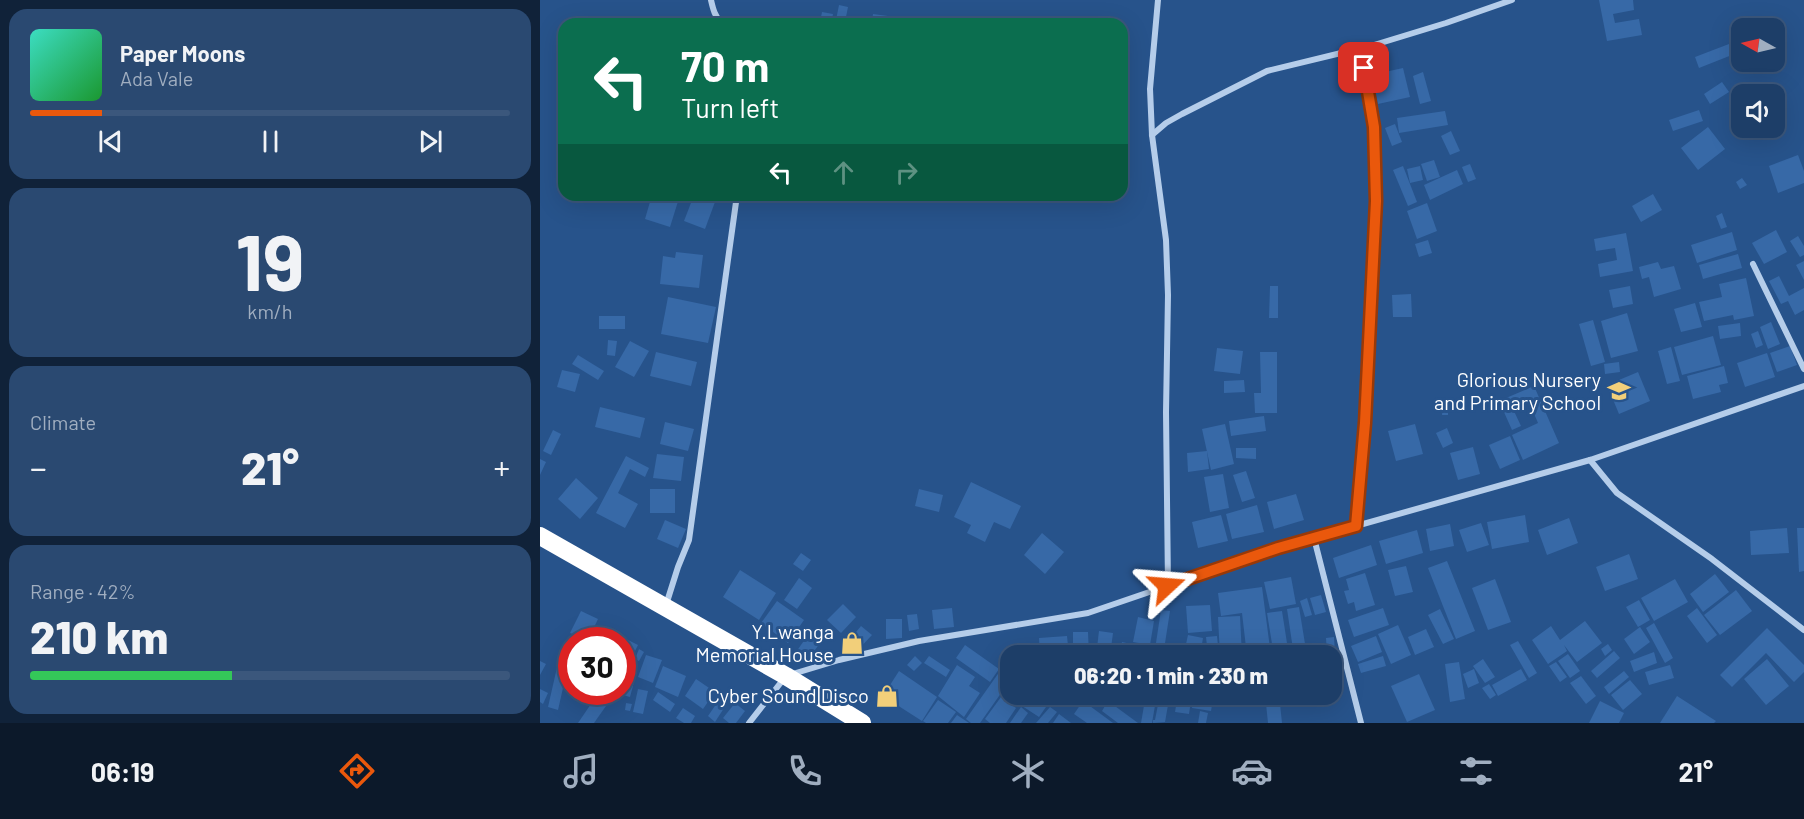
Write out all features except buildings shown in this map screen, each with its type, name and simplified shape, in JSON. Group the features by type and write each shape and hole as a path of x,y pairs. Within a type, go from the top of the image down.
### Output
{"highway":[{"path":"540,537 786,676 862,723"}],"street":[{"path":"711,0 717,18"},
{"path":"1158,0 1149,89 1152,135 1166,240 1168,295 1167,586"},
{"path":"1152,135 1166,123 1182,114 1266,71 1360,48 1446,23 1512,0"},
{"path":"1356,526 1365,423 1376,201 1374,127 1360,48"},
{"path":"665,608 689,540 736,201"},
{"path":"1753,264 1804,369"},
{"path":"749,723 786,676 839,660 919,641 1088,613 1278,548 1590,460 1804,386"},
{"path":"1590,460 1617,493 1712,559 1804,630"},
{"path":"1314,538 1361,723"}],"place":[{"name":"Glorious Nursery and Primary School","path":"1619,391"},
{"name":"Y.Lwanga Memorial House","path":"852,643"},
{"name":"Cyber Sound Disco","path":"887,696"}],"route":[{"path":"1167,586 1278,548 1356,526 1365,423 1376,201 1374,127 1364,68"}]}
